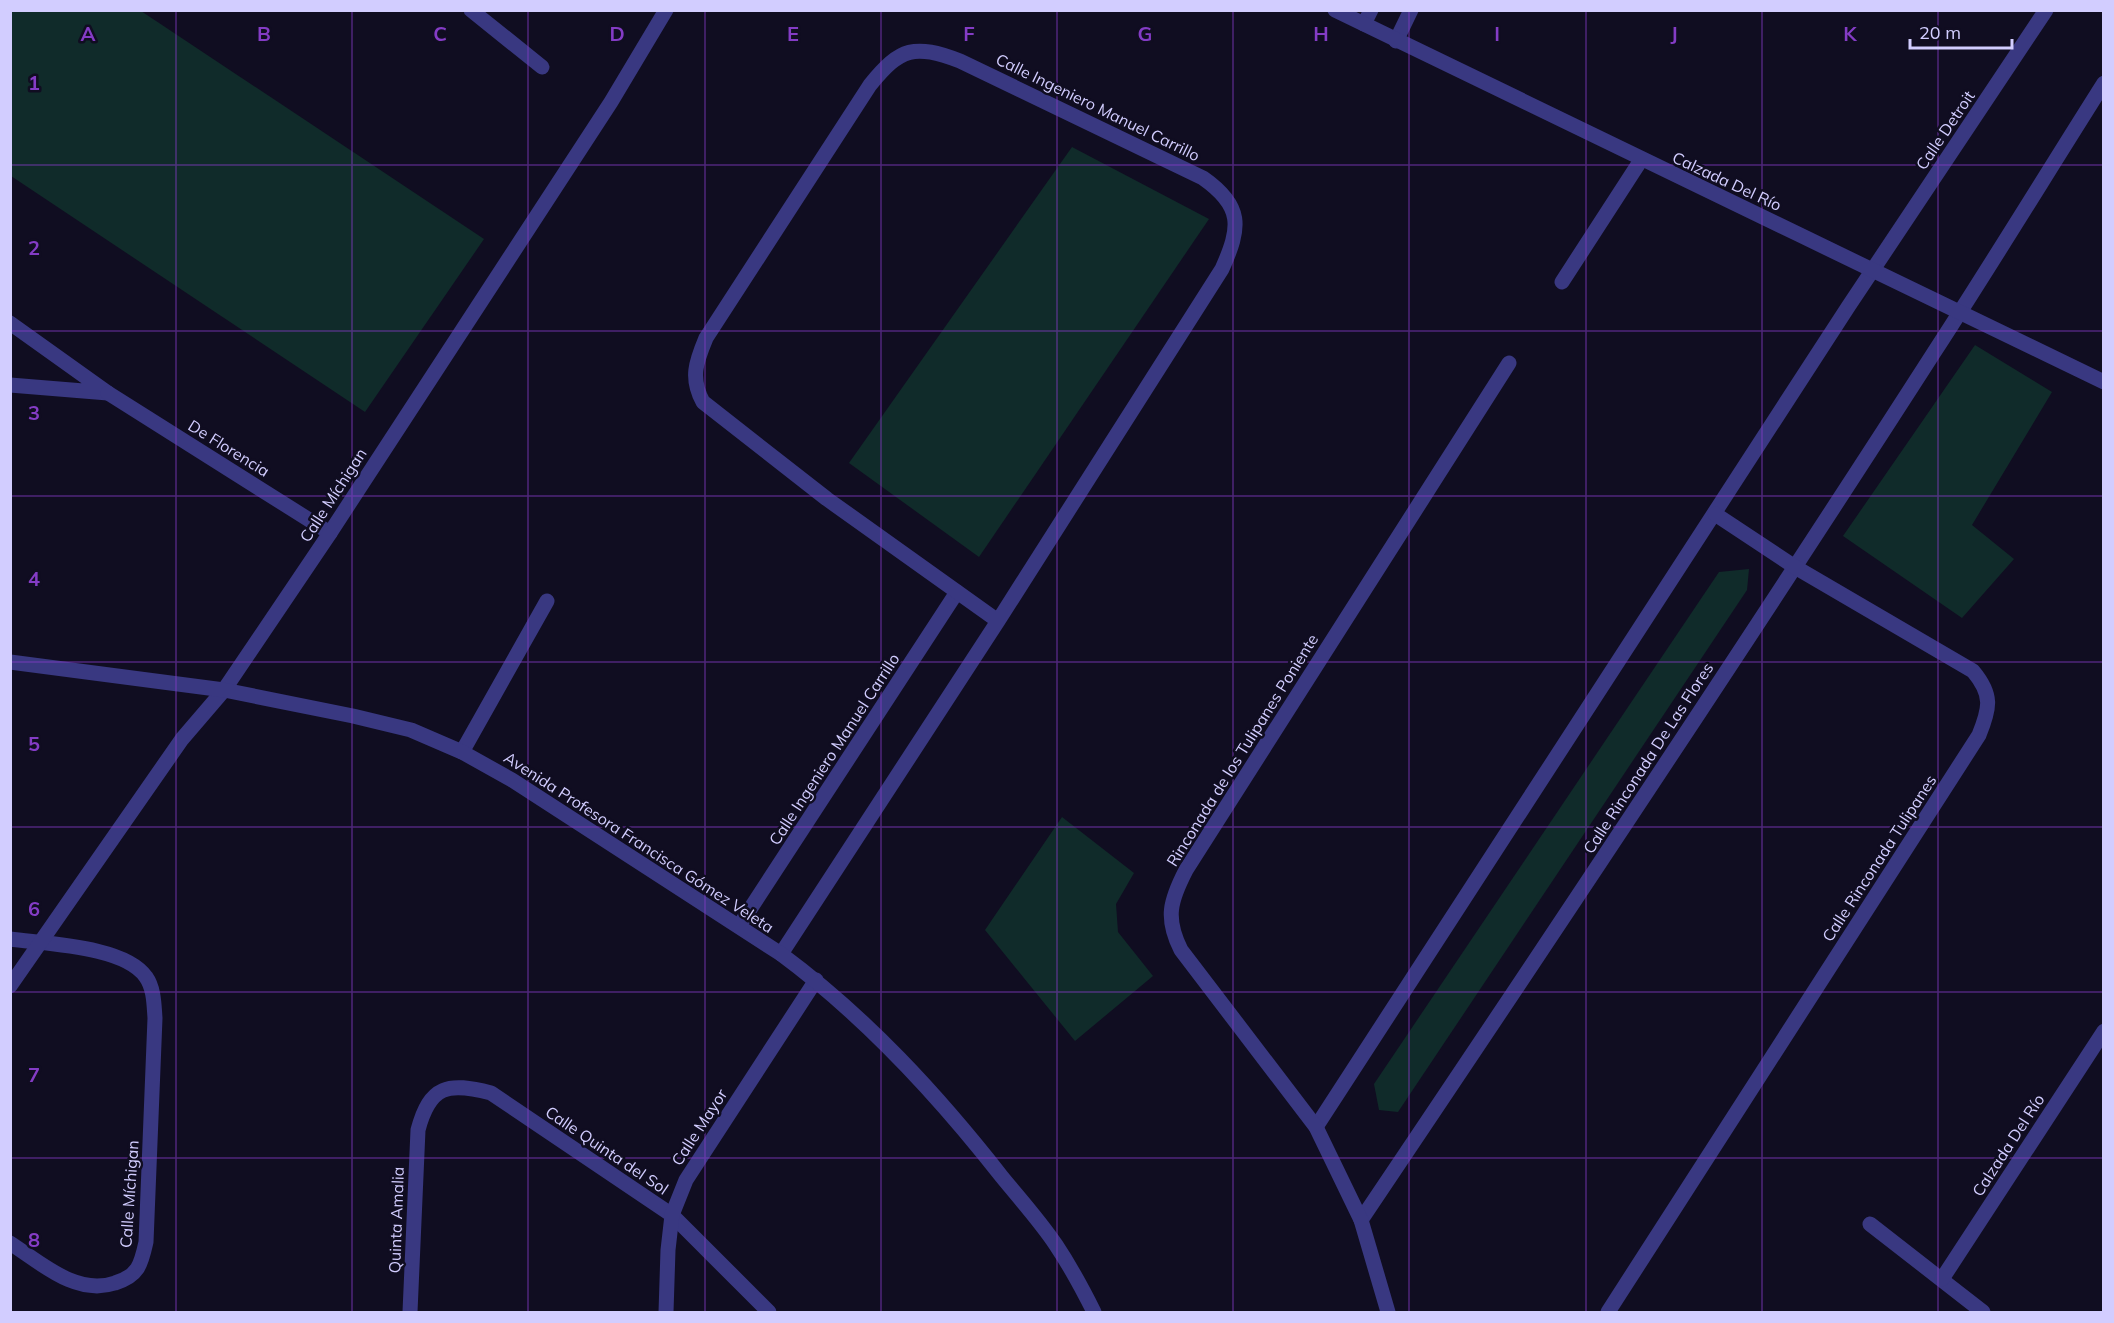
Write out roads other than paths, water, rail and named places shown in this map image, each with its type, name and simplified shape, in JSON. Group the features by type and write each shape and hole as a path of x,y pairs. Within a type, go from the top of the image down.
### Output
{"street":[{"path":"471,10 542,67"},
{"name":"Calle Míchigan","path":"10,986 182,739 224,690 330,533 611,102 666,10"},
{"name":"Calzada Del Río","path":"1335,10 1367,17 1396,41 2103,382"},
{"path":"1396,41 1411,10"},
{"name":"Calle Detroit","path":"1873,270 2046,10"},
{"name":"Calle Ingeniero Manuel Carrillo","path":"781,954 998,621 1222,269 1236,228 1232,206 1221,190 1203,178 960,60 939,53 919,50 902,54 884,67 870,85 706,338 698,358 695,375 696,389 703,402 827,499 998,621"},
{"path":"1960,312 2103,82"},
{"path":"1562,282 1641,160"},
{"path":"1316,1127 1873,270"},
{"name":"Calle Rinconada De Las Flores","path":"1361,1220 1564,918 1960,312"},
{"name":"De Florencia","path":"10,323 108,393 330,533"},
{"name":"Rinconada de los Tulipanes Poniente","path":"1361,1220 1316,1127 1181,950 1174,935 1170,914 1174,894 1186,870 1509,363"},
{"name":"De Florencia","path":"10,385 108,393"},
{"name":"Calle Rinconada Tulipanes","path":"1608,1312 1980,735 1987,717 1988,700 1985,685 1973,671 1795,567 1715,514"},
{"name":"Calle Ingeniero Manuel Carrillo","path":"740,926 957,592"},
{"path":"462,752 547,601"},
{"name":"Avenida Profesora Francisca Gómez Veleta","path":"10,662 224,690 353,716 411,730 462,752 512,780 781,954 816,980 863,1022 913,1072 986,1157 1055,1245 1094,1312"},
{"path":"10,939 40,943"},
{"name":"Calle Míchigan","path":"10,1243 65,1278 83,1285 97,1287 124,1281 137,1272 146,1242 155,1018 153,996 146,978 132,964 90,949 40,943"},
{"name":"Calle Mayor","path":"666,1312 668,1250 672,1215 686,1180 816,980"},
{"name":"Calzada Del Río","path":"1942,1280 2103,1031"},
{"name":"Calle Quinta del Sol","path":"418,1130 423,1111 432,1095 451,1087 473,1088 491,1093 672,1215 769,1312"},
{"name":"Quinta Amalia","path":"410,1312 418,1130"},
{"path":"1361,1220 1388,1312"},
{"path":"1870,1224 1983,1312"}]}
